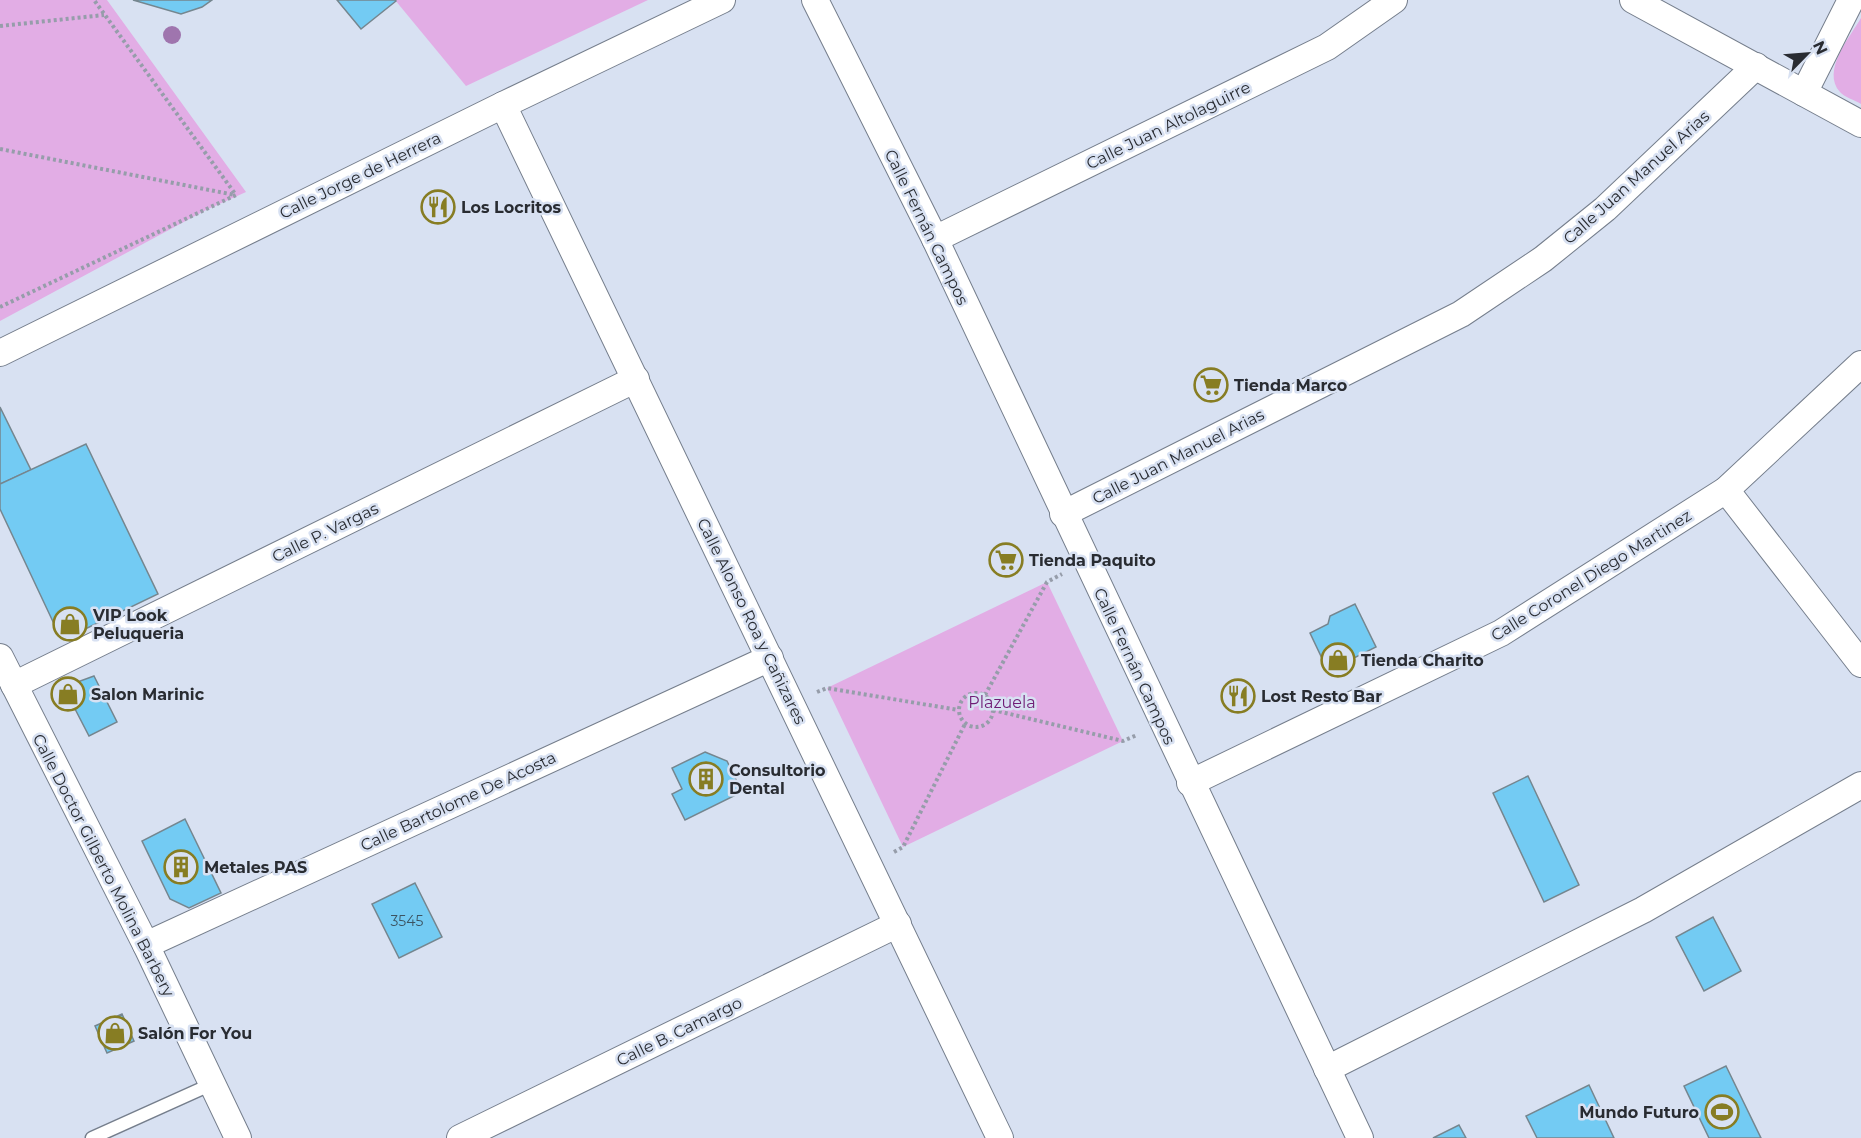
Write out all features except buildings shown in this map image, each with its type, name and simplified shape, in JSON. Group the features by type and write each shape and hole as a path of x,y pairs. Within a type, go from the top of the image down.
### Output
{"street":[{"name":"Calle Jorge de Herrera","path":"0,353 503,105 722,0"},
{"name":"Calle Fernán Campos","path":"815,0 934,239 1360,1138"},
{"name":"Calle Juan Altolaguirre","path":"934,239 1327,47 1394,0"},
{"path":"1633,0 1861,124"},
{"path":"1804,93 1851,0"},
{"name":"Calle Juan Manuel Arias","path":"1063,514 1461,314 1543,259 1605,209 1756,66"},
{"name":"Calle Alonso Roa y Cañizares","path":"503,105 1000,1138"},
{"name":"Calle Coronel Diego Martinez","path":"1190,783 1501,633 1726,490 1861,364"},
{"name":"Calle P. Vargas","path":"14,685 636,379"},
{"path":"1726,490 1861,664"},
{"name":"Calle Doctor Gilberto Molina Barbery","path":"0,657 146,945 238,1138"},
{"name":"Calle Bartolome De Acosta","path":"146,945 770,658"},
{"path":"1326,1069 1643,910 1861,785"},
{"name":"Calle B. Camargo","path":"460,1138 898,924"}],"lane":[{"path":"92,1138 212,1084"}],"path":[{"path":"94,0 236,195"},
{"path":"0,26 104,15"},
{"path":"0,149 236,195"},
{"path":"0,307 236,195"},
{"path":"985,695 1047,582 1086,563"},
{"path":"792,703 827,688 958,710"},
{"path":"980,692 985,695 993,710 992,716 985,725 972,727 965,724 958,710 959,704 966,695 980,692"},
{"path":"993,710 1123,741 1162,723"},
{"path":"870,866 903,847 965,724"}],"green space":[{"path":"0,0 107,0 246,192 206,210 0,321"},
{"path":"395,0 648,0 466,86"},
{"path":"1861,18 1861,104 1840,92 1835,84 1834,74 1839,54"},
{"name":"Plazuela","path":"1047,582 1123,741 903,847 827,688"}],"place":[{"name":"Los Locritos","path":"438,207"},
{"name":"Tienda Marco","path":"1211,385"},
{"name":"Tienda Paquito","path":"1006,560"},
{"name":"VIP Look Peluqueria","path":"70,624"},
{"name":"Tienda Charito","path":"1338,660"},
{"name":"Salon Marinic","path":"68,694"},
{"name":"Lost Resto Bar","path":"1238,696"},
{"name":"Consultorio Dental","path":"706,779"},
{"name":"Metales PAS","path":"181,867"},
{"name":"Salón For You","path":"115,1033"},
{"name":"Mundo Futuro","path":"1722,1112"}]}
